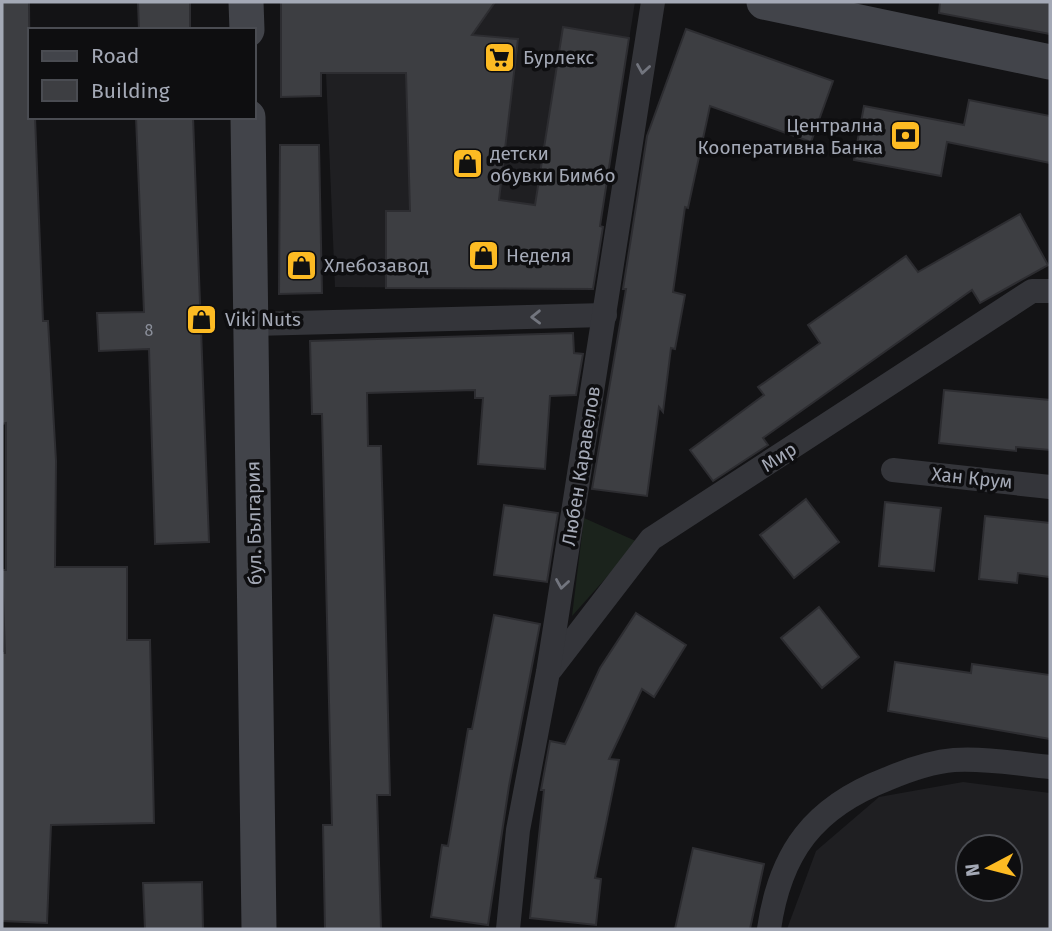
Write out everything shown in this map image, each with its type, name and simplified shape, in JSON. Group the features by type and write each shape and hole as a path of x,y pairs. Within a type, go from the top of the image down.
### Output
{"main road":[{"path":"246,2 247,28"},
{"path":"764,2 1050,62"},
{"name":"бул. България","path":"248,119 259,929"}],"street":[{"name":"Любен Каравелов","path":"508,929 518,830 548,672 653,2"},
{"name":"Мир","path":"548,672 651,539 1032,291 1050,291"},
{"path":"251,324 605,315"},
{"name":"Хан Крум","path":"893,470 1050,487"},
{"path":"769,929 790,855 814,823 844,797 915,768 953,760 1050,767"}],"shaded area":[{"path":"323,2 635,2 590,289 335,287"},
{"path":"584,518 638,542 572,616"},
{"path":"963,782 1050,793 1050,929 787,929 816,851 879,797"}],"building":[{"path":"2,2 29,2 28,119 35,119 43,321 48,321 56,461 55,567 127,567 127,640 150,640 154,823 51,825 47,923 2,921 2,653 5,653 2,570 6,570 6,423 2,424"},
{"path":"138,2 190,2 190,28 139,28"},
{"path":"281,2 495,2 472,35 518,39 499,200 535,205 563,27 629,38 593,289 386,288 386,211 410,211 406,73 321,73 321,96 281,97"},
{"path":"940,2 1050,2 1050,34 939,13"},
{"path":"686,29 833,81 811,142 710,106 688,208 685,207 673,292 685,295 675,349 671,348 663,412 659,407 647,496 592,489 626,289 623,289 647,136"},
{"path":"969,100 1050,116 1050,163 947,142 941,176 854,160 864,106 964,125"},
{"path":"136,119 193,119 209,542 155,544 149,349 99,351 97,313 144,312"},
{"path":"280,145 319,145 322,293 279,294"},
{"path":"1020,214 1048,265 980,303 972,290 763,438 768,445 713,481 690,450 764,395 758,387 820,343 808,325 906,256 918,272"},
{"path":"573,333 574,353 583,354 576,395 550,396 545,469 478,464 483,398 475,398 475,390 367,393 368,446 381,446 385,593 390,795 377,795 381,929 325,929 323,825 332,825 322,414 312,414 310,341"},
{"path":"944,390 1050,400 1050,450 1016,447 1016,451 939,443"},
{"path":"806,499 839,542 794,578 760,535"},
{"path":"885,502 941,508 934,571 879,566"},
{"path":"504,505 558,513 547,582 494,575"},
{"path":"985,516 1050,523 1050,577 1018,573 1017,583 979,579"},
{"path":"819,607 859,657 822,688 781,638"},
{"path":"636,613 686,645 654,697 642,689 609,759 619,760 595,878 601,879 596,925 530,918 544,790 541,790 550,741 565,744 600,668"},
{"path":"494,615 540,624 509,786 488,925 431,917 442,845 448,846 468,729 472,729"},
{"path":"895,662 971,673 972,664 1050,675 1050,739 888,711"},
{"path":"693,848 764,864 750,929 675,929"},
{"path":"202,882 203,929 145,929 143,883"}],"place":[{"name":"Бурлекс","path":"500,57"},
{"name":"Централна Кооперативна Банка","path":"906,136"},
{"name":"детски обувки Бимбо","path":"467,164"},
{"name":"Неделя","path":"483,255"},
{"name":"Хлебозавод","path":"301,265"},
{"name":"Viki Nuts","path":"202,319"}]}
